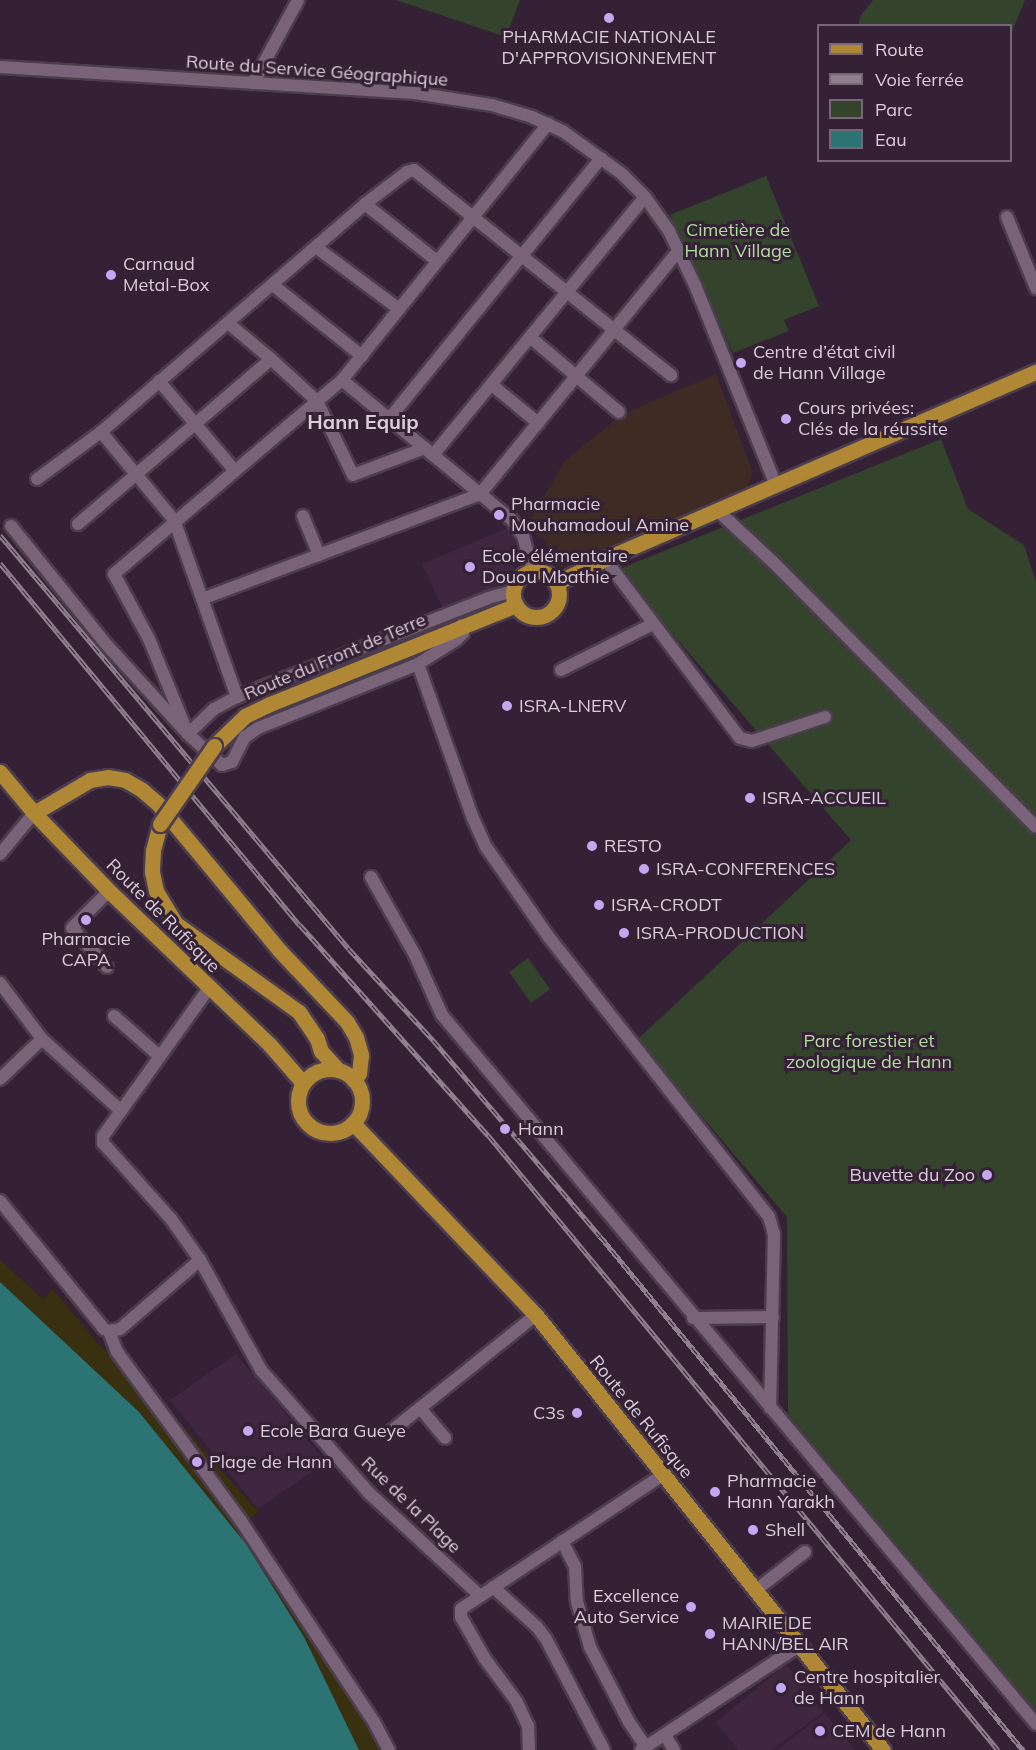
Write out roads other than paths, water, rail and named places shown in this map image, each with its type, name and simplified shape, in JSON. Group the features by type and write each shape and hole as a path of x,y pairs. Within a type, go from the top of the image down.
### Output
{"main road":[{"path":"556,583 605,559 1036,372"},
{"path":"515,598 529,616 547,615 558,601 556,583 546,574 533,572"},
{"name":"Route du Front de Terre","path":"337,1069 321,1051 317,1039 300,1012 175,923 156,891 152,872 153,850 160,824 214,746 245,716 461,625 493,614 515,598 520,578 533,572"},
{"name":"Route de Rufisque","path":"0,772 34,813 109,891 270,1046 303,1083"},
{"path":"34,813 90,780 108,777 125,780 142,790 158,804 279,950 347,1022 356,1037 361,1055 359,1073 354,1080"},
{"path":"315,1073 321,1051"},
{"path":"337,1069 354,1080 361,1097 361,1106 352,1123 334,1132 324,1132 306,1122 298,1103 303,1083 315,1073 337,1069"},
{"name":"Route de Rufisque","path":"352,1123 536,1315 883,1750"}],"street":[{"path":"253,83 298,0"},
{"name":"Route du Service Géographique","path":"0,67 415,93 492,105 548,124 564,132 601,158 645,197 679,250 776,485"},
{"path":"188,734 149,639 114,574 174,520 342,380 548,124"},
{"path":"389,419 601,158"},
{"path":"37,479 101,432 317,248 365,204 407,172 414,170 671,375"},
{"path":"228,323 316,401 353,475 429,452 531,338 645,197"},
{"path":"365,204 437,261"},
{"path":"1007,218 1036,288"},
{"path":"317,248 399,309"},
{"path":"202,599 480,494 679,250"},
{"path":"273,285 362,356"},
{"path":"531,338 619,412"},
{"path":"78,524 271,359"},
{"path":"342,380 512,520 523,536 533,572"},
{"path":"159,381 235,471"},
{"path":"492,384 538,423"},
{"path":"101,432 174,520 237,697"},
{"path":"717,510 773,562 1036,826"},
{"path":"303,516 319,555"},
{"path":"11,526 106,644 188,734 222,765 227,765 245,737 258,728 418,664 456,640 463,633 461,625"},
{"path":"605,559 740,738 752,741 825,717"},
{"path":"188,734 214,709 237,697 488,598 515,598"},
{"path":"488,598 493,614"},
{"path":"561,670 653,624"},
{"path":"418,664 472,816 486,847 548,936 770,1217 774,1234 774,1317 770,1408"},
{"path":"0,854 34,813"},
{"path":"371,877 415,955 442,1015 539,1128 693,1318 1036,1724"},
{"path":"107,968 72,928 109,891"},
{"path":"0,983 42,1039 121,1111 208,988"},
{"path":"114,1016 159,1056"},
{"path":"0,1079 42,1039"},
{"name":"Rue de la Plage","path":"121,1111 103,1136 103,1143 171,1219 200,1260 261,1370 369,1493 479,1596"},
{"path":"0,1201 104,1329 109,1331 120,1329 200,1260"},
{"path":"389,1433 536,1315"},
{"path":"693,1318 774,1317"},
{"path":"109,1331 117,1352 241,1521 374,1722 389,1750"},
{"path":"420,1408 445,1438"},
{"path":"529,1750 528,1726 518,1702 485,1659 461,1617 463,1606 663,1475"},
{"path":"562,1541 575,1567 577,1602 590,1647 644,1749 800,1645"},
{"path":"756,1590 805,1552"},
{"path":"492,1587 542,1633 604,1750"},
{"path":"664,1735 674,1750"}],"water":[{"path":"0,1282 139,1412 246,1544 304,1637 359,1750 0,1750"}],"railway":[{"path":"0,535 349,949 433,1040 600,1236 1023,1750"},
{"path":"0,563 300,925 488,1135 998,1750"}],"place":[{"name":"PHARMACIE NATIONALE D'APPROVISIONNEMENT","path":"609,18"},
{"name":"Carnaud Metal-Box","path":"111,275"},
{"name":"Centre d’état civil de Hann Village","path":"741,363"},
{"name":"Cours privées: Clés de la réussite","path":"786,419"},
{"name":"Pharmacie Mouhamadoul Amine","path":"499,515"},
{"name":"Ecole élémentaire Douou Mbathie","path":"470,567"},
{"name":"ISRA-LNERV","path":"507,706"},
{"name":"ISRA-ACCUEIL","path":"750,798"},
{"name":"RESTO","path":"592,846"},
{"name":"ISRA-CONFERENCES","path":"644,869"},
{"name":"ISRA-CRODT","path":"599,905"},
{"name":"Pharmacie CAPA","path":"86,920"},
{"name":"ISRA-PRODUCTION","path":"624,933"},
{"name":"Hann","path":"505,1129"},
{"name":"Buvette du Zoo","path":"987,1175"},
{"name":"C3s","path":"577,1413"},
{"name":"Ecole Bara Gueye","path":"248,1431"},
{"name":"Plage de Hann","path":"197,1462"},
{"name":"Pharmacie Hann Yarakh","path":"715,1492"},
{"name":"Shell","path":"753,1530"},
{"name":"Excellence Auto Service","path":"691,1607"},
{"name":"MAIRIE DE HANN/BEL AIR","path":"710,1634"},
{"name":"Centre hospitalier de Hann","path":"781,1688"},
{"name":"CEM de Hann","path":"820,1731"}],"district":[{"name":"Hann Equip","path":"363,421"}],"park label":[{"name":"Cimetière de Hann Village","path":"738,241"},
{"name":"Parc forestier et zoologique de Hann","path":"869,1052"}]}
